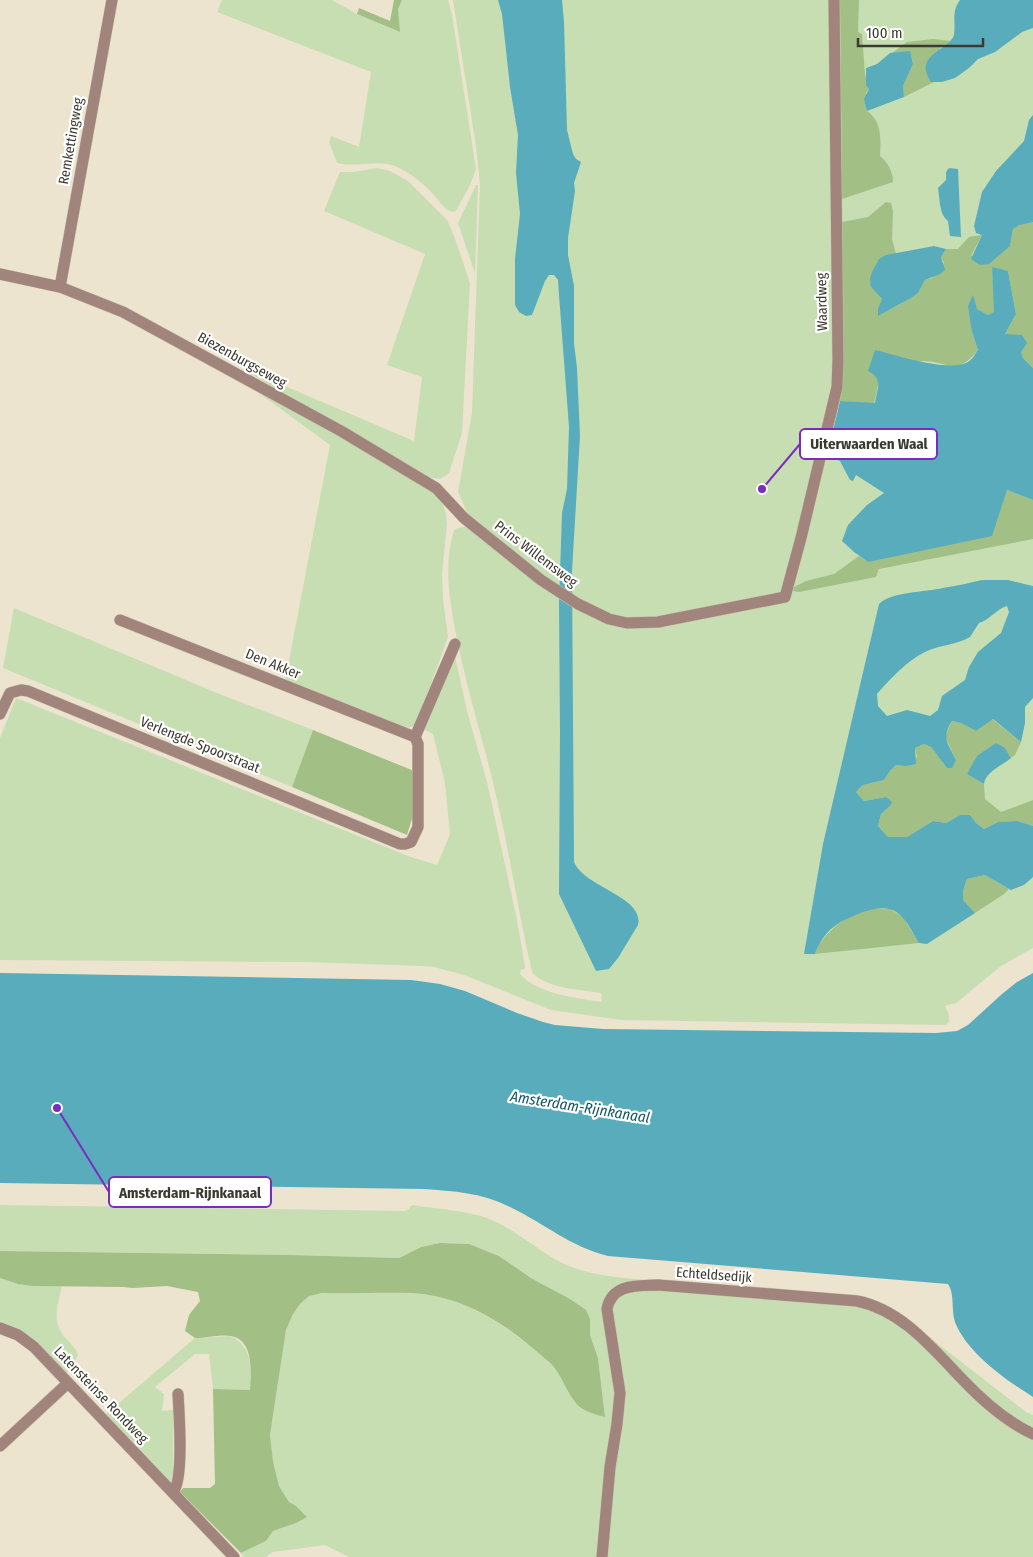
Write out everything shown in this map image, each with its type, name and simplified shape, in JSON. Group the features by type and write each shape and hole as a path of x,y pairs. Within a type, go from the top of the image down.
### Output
{"street":[{"name":"Remkettingweg","path":"60,287 112,0"},
{"name":"Waardweg","path":"785,597 837,386 834,0"},
{"name":"Biezenburgseweg","path":"0,274 60,287 124,312 341,431 436,488 453,505"},
{"name":"Prins Willemsweg","path":"453,505 464,518 553,588 578,604 609,619 628,623 658,622 785,597"},
{"name":"Den Akker","path":"120,620 415,737"},
{"path":"415,737 455,644"},
{"name":"Verlengde Spoorstraat","path":"0,714 10,692 28,690 400,844 411,842 418,827 418,744 415,737"},
{"name":"Echteldsedijk","path":"602,1557 610,1467 620,1393 607,1309 609,1300 615,1294 631,1286 658,1285 870,1303 901,1320 987,1403 1033,1434"},
{"name":"Latensteinse Rondweg","path":"0,1328 26,1341 234,1557"},
{"path":"0,1446 68,1383"},
{"path":"173,1492 176,1489 179,1470 178,1394"}],"green space":[{"path":"222,0 332,0 357,14 399,32 398,9 402,0 448,0 476,169 456,211 452,212 446,209 420,182 395,166 381,163 352,165 337,163 329,142 331,136 359,147 371,72 217,12"},
{"path":"394,0 402,0 398,9 400,32 357,14 359,8 390,21"},
{"path":"453,0 1033,0 1033,948 1001,966 956,1003 945,1006 949,1014 949,1022 946,1025 621,1020 551,1010 464,975 434,967 422,966 307,962 0,960 0,738 16,698 408,856 437,865 450,834 445,783 433,734 423,729 454,652 467,711 487,782 517,920 525,967 524,970 521,969 520,974 527,981 547,991 602,1002 601,993 554,985 545,982 532,972 498,804 466,681 452,612 448,571 454,530 461,527 469,527 482,534 485,527 468,514 458,492 472,413 480,184 476,146","holes":["504,38 518,101 518,123 513,102"]},
{"path":"840,0 859,0 858,32 862,34 865,74 869,89 866,93 867,111 876,120 878,125 880,156 889,167 893,182 842,199"},
{"path":"933,39 951,41 940,48 931,82 934,82 904,97 903,86 913,64 910,52 892,53 907,42"},
{"path":"377,168 390,171 408,181 447,220 470,283 462,433 449,473 440,479 429,477 288,397 242,368 414,441 422,377 387,365 425,254 324,211 340,172 354,172"},
{"path":"476,185 478,185 475,273 458,223"},
{"path":"886,202 891,203 893,211 892,239 896,254 886,255 871,287 882,299 878,308 879,315 918,293 925,280 932,278 944,263 941,257 946,249 958,249 969,237 982,235 971,256 1003,251 1010,246 1013,229 1019,224 1033,222 1033,368 1005,334 1016,314 1008,271 992,268 995,312 988,315 977,309 974,302 972,332 978,350 970,359 957,366 931,361 917,361 876,375 879,381 874,404 840,401 843,367 842,222 868,217"},
{"path":"259,393 295,409 440,495 447,524 442,574 448,637 418,720 413,726 408,728 400,727 285,682 330,445"},
{"path":"1007,490 1033,500 1033,539 879,569 876,577 799,592 793,591 794,587 806,581 834,574 859,556 868,562"},
{"path":"14,608 217,693 313,730 292,787 3,668"},
{"path":"992,719 1021,742 1015,755 1011,758 1005,748 967,774 984,784 985,799 1001,812 1033,800 1033,826 1017,821 998,822 984,829 970,815 960,815 946,823 933,821 907,837 888,837 878,826 881,814 890,806 886,797 864,801 856,792 863,785 884,780 896,765 905,766 917,757 915,748 924,744 931,747 947,768 956,760 945,736 952,721 961,723 976,731"},
{"path":"313,730 414,771 413,815 407,835 292,787"},
{"path":"985,875 1009,889 975,913 963,900 963,891 967,879"},
{"path":"890,909 903,917 919,943 815,954 822,940 848,918 866,910"},
{"path":"0,1205 405,1211 412,1205 459,1211 487,1218 506,1227 543,1252 574,1268 611,1277 663,1281 621,1283 609,1292 605,1299 616,1396 599,1557 349,1557 325,1545 273,1552 265,1557 244,1557 241,1553 266,1541 273,1531 296,1523 296,1506 289,1502 279,1486 273,1461 270,1435 286,1330 293,1314 309,1296 322,1293 410,1293 431,1295 470,1307 505,1327 553,1366 578,1405 588,1412 605,1416 598,1358 590,1335 590,1319 570,1299 531,1278 499,1256 469,1244 440,1243 421,1247 399,1258 0,1251"},
{"path":"440,1243 469,1244 499,1256 531,1278 586,1310 590,1319 590,1335 598,1358 605,1417 588,1412 578,1405 573,1400 555,1368 535,1349 503,1325 469,1307 431,1295 410,1293 322,1293 309,1296 293,1314 286,1330 270,1435 273,1461 279,1486 289,1502 307,1517 273,1531 266,1541 241,1553 180,1492 183,1488 210,1488 215,1484 213,1389 250,1390 250,1358 244,1344 231,1336 195,1338 185,1331 189,1315 200,1301 198,1292 167,1286 133,1288 33,1286 18,1284 0,1278 0,1251 399,1258 421,1247"},
{"path":"0,1278 19,1284 62,1285 57,1309 58,1326 65,1338 75,1348 78,1355 72,1367 66,1373 0,1323"},
{"path":"637,1289 840,1303 872,1309 897,1324 1018,1431 1033,1440 1033,1557 607,1557 618,1437 610,1309 615,1299"},
{"path":"911,1325 1026,1412 1033,1415 1033,1431 998,1408"},
{"path":"230,1336 238,1341 247,1352 250,1366 250,1390 213,1389 209,1354 195,1354 155,1387 164,1394 162,1411 173,1410 173,1480 170,1482 105,1415 195,1338"}],"water":[{"path":"498,0 562,0 567,130 573,154 581,162 574,183 575,191 568,238 568,255 574,286 574,343 580,436 572,571 574,862 580,871 623,899 638,915 638,925 618,958 609,969 596,971 559,894 559,603 562,513 567,489 569,427 558,280 554,275 549,275 532,315 526,316 519,312 515,305 515,259 520,214 516,173 518,135 510,87 502,14"},
{"path":"960,0 1033,0 1033,28 1022,32 995,52 978,59 955,78 942,82 931,82 926,72 926,65 932,55 952,39 954,35 955,13"},
{"path":"910,51 913,64 903,86 904,97 867,111 864,99 869,89 866,85 866,68 877,64 890,53"},
{"path":"1033,115 1033,222 1019,225 1013,229 1010,246 989,264 980,265 971,259 982,235 976,233 974,226 982,192 996,171 1024,141 1029,120"},
{"path":"949,168 958,169 961,237 950,236 948,221 940,206 938,188 946,180 946,172"},
{"path":"934,246 946,249 941,257 945,270 925,280 918,293 911,298 878,316 878,308 882,299 871,287 870,279 879,259 886,255"},
{"path":"992,267 1008,271 1016,314 1005,334 1022,335 1027,343 1021,352 1023,358 1033,368 1033,500 1007,490 992,536 868,562 842,541 848,525 867,505 884,493 856,475 853,481 850,480 840,461 827,456 840,401 875,403 878,381 868,371 875,350 936,364 960,365 969,361 978,350 972,332 968,306 973,295 977,309 988,315 994,312"},
{"path":"982,580 1008,580 1033,586 1033,698 1025,707 1025,723 1021,742 993,719 976,731 961,723 952,721 946,736 948,745 956,760 952,768 947,768 931,747 924,744 915,748 916,764 896,765 884,780 863,785 856,792 864,801 886,797 892,802 881,814 878,826 888,837 907,837 933,821 946,823 960,815 970,815 984,829 998,822 1017,821 1033,826 1033,877 1024,885 1011,890 985,875 967,879 963,891 963,900 975,913 927,944 919,943 899,914 882,908 857,914 841,922 827,933 820,942 815,954 804,954 823,844 879,604 891,597","holes":["1007,606 1009,612 1001,633 978,652 969,667 965,680 942,696 938,710 930,716 907,710 887,716 878,706 877,694 912,660 930,650 970,637 979,623 1003,607"]},
{"path":"996,743 1005,748 1011,758 991,772 984,784 967,774 977,756"},
{"path":"0,973 411,980 440,984 465,991 517,1013 555,1025 603,1029 936,1033 957,1031 968,1025 1017,982 1033,973 1033,1397 988,1365 968,1344 955,1322 948,1284 608,1256 581,1247 501,1203 480,1196 446,1191 423,1189 0,1183"}],"place":[{"name":"Uiterwaarden Waal","path":"762,489"},
{"name":"Amsterdam-Rijnkanaal","path":"57,1108"}]}
